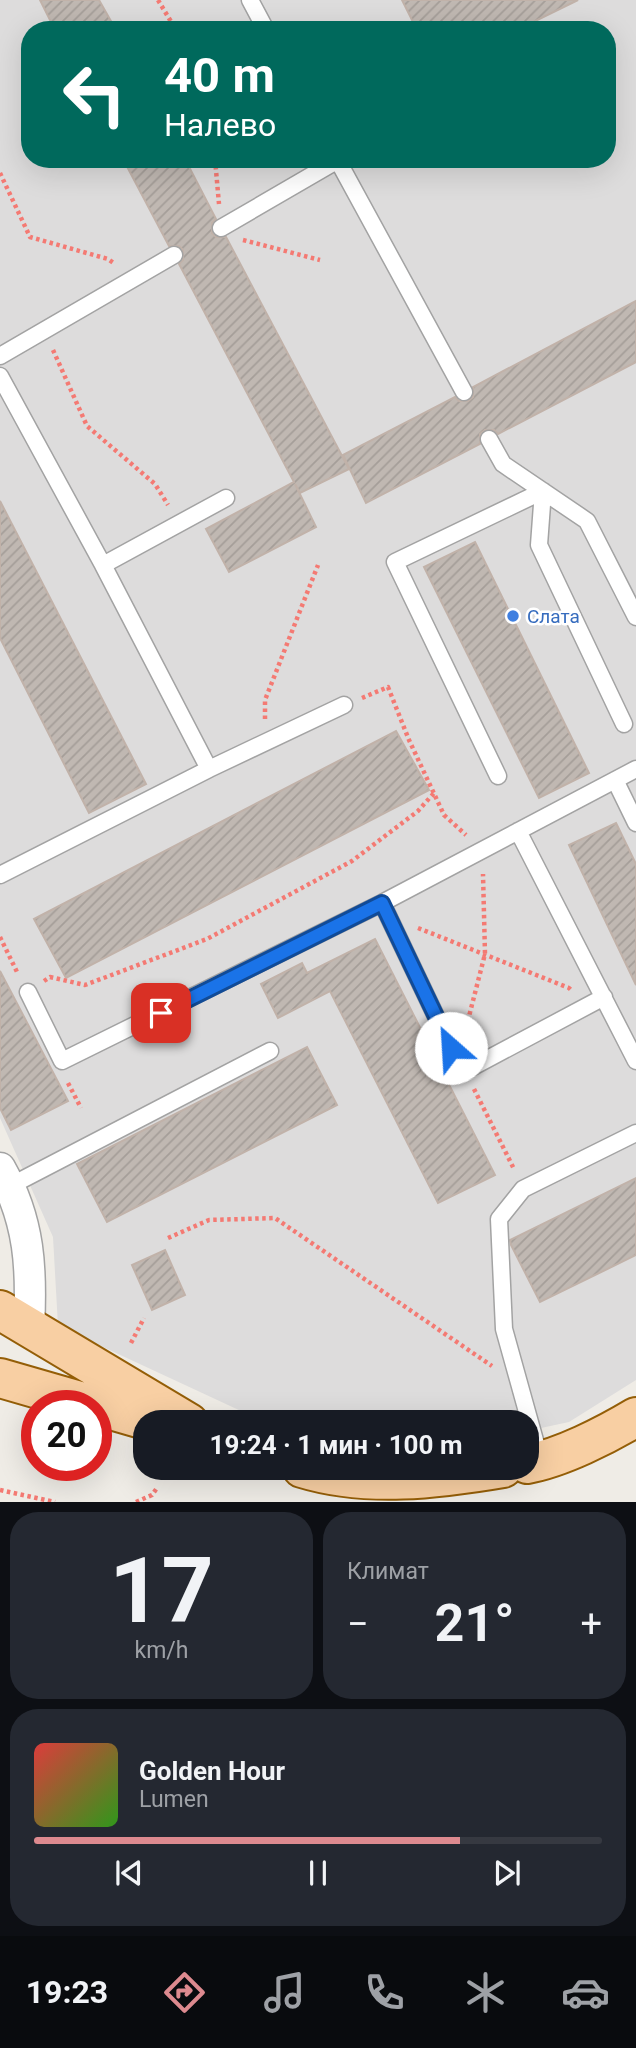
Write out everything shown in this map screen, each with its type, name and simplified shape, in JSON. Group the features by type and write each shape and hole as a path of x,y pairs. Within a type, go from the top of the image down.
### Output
{"main road":[{"path":"14,1319 167,1410"},
{"path":"0,1378 133,1416"},
{"path":"539,1461 579,1446 636,1417"}],"street":[{"path":"5,1177 28,1244 31,1283 14,1319"}],"lane":[{"path":"250,0 261,21"},
{"path":"220,228 323,168"},
{"path":"341,168 464,393"},
{"path":"0,356 174,255"},
{"path":"0,376 103,565 209,769"},
{"path":"489,439 503,464 587,520 636,617"},
{"path":"543,492 539,545 624,724"},
{"path":"498,776 395,562 543,492"},
{"path":"103,565 226,498"},
{"path":"0,875 209,769 344,705"},
{"path":"28,992 62,1061 382,903 636,769"},
{"path":"615,780 636,823"},
{"path":"518,831 636,1060"},
{"path":"382,903 451,1048"},
{"path":"465,1071 604,997"},
{"path":"5,1177 270,1051"},
{"path":"526,1410 522,1386 504,1329 499,1219 523,1189 636,1133"}],"path":[{"path":"158,0 171,21"},
{"path":"216,168 220,228"},
{"path":"0,173 30,237 108,260"},
{"path":"260,243 320,260"},
{"path":"59,368 87,426 155,484"},
{"path":"265,701 317,565"},
{"path":"388,687 444,815 473,842"},
{"path":"0,937 28,992 50,977 85,985 207,939 352,861 418,811 433,793"},
{"path":"466,1030 485,954 482,877"},
{"path":"407,924 569,988"},
{"path":"465,1071 523,1189"},
{"path":"68,1083 81,1108"},
{"path":"168,1238 209,1220 275,1218 522,1386"},
{"path":"131,1343 144,1318"},
{"path":"136,1502 152,1495 157,1488"},
{"path":"0,1490 55,1502"}],"shaded area":[{"path":"0,0 636,0 636,1380 569,1422 539,1428 539,1410 239,1410 58,1326 53,1237 0,1118"}],"building":[{"path":"40,0 99,0 111,21 50,21"},
{"path":"402,0 578,0 535,21 412,21"},
{"path":"128,168 190,168 216,219 212,223 212,233 216,237 226,237 349,469 300,493 295,484 316,527 229,572 206,529 294,482 179,264 183,260 183,250 179,246 169,246"},
{"path":"636,301 636,362 498,434 494,430 485,430 480,434 480,444 366,503 343,455 455,397 459,401 468,401 473,397 473,387"},
{"path":"0,501 146,784 89,813 0,638"},
{"path":"475,542 589,773 539,798 424,567"},
{"path":"396,731 429,790 66,978 34,919"},
{"path":"616,823 636,864 636,985 569,845"},
{"path":"375,939 495,1175 438,1203 330,991 278,1018 261,984 302,963 307,973"},
{"path":"0,971 68,1101 11,1130 0,1108"},
{"path":"307,1047 337,1105 107,1222 77,1164"},
{"path":"636,1178 636,1255 540,1302 510,1240"},
{"path":"165,1250 185,1295 152,1310 132,1265"}],"place":[{"name":"Слата","path":"513,616"}],"route":[{"path":"161,1013 382,903 451,1048"}]}
